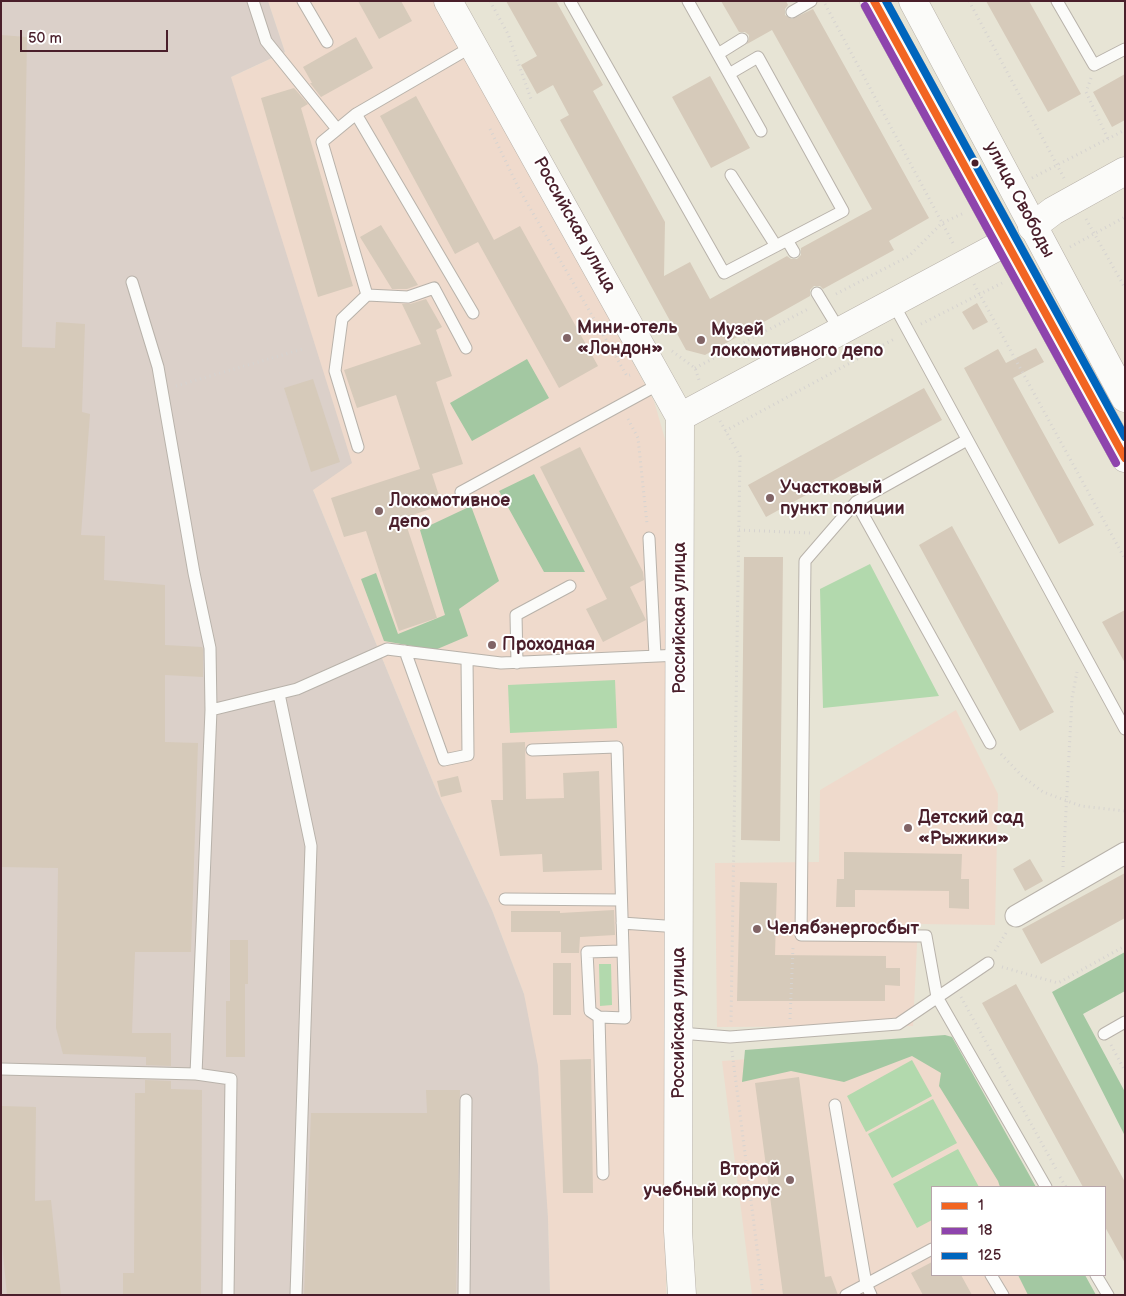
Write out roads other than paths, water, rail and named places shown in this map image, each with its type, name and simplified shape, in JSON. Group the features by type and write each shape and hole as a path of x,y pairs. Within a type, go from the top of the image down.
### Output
{"main road":[{"name":"Российская улица","path":"448,1 680,417 667,656 679,927 678,1231 682,1295"},
{"name":"улица Свободы","path":"874,1 1125,458"},
{"name":"улица Свободы","path":"913,1 1125,398"},
{"path":"680,417 1006,242 1032,227 1054,211 1125,171"}],"street":[{"path":"1016,916 1125,853"}],"lane":[{"path":"253,1 266,41 337,130"},
{"path":"303,1 327,42"},
{"path":"570,1 724,273 843,211 758,57 729,74"},
{"path":"688,1 761,131"},
{"path":"792,12 811,1"},
{"path":"1057,1 1094,65 1125,48"},
{"path":"718,54 742,40"},
{"path":"367,295 322,142 356,114 473,46"},
{"path":"356,114 473,313"},
{"path":"731,175 776,246"},
{"path":"787,240 794,252"},
{"path":"132,282 158,367 194,574 210,648 211,710 196,1074"},
{"path":"358,447 335,371 342,319 367,295 408,297 434,288 466,348"},
{"path":"820,297 840,331"},
{"path":"893,303 1125,729"},
{"path":"461,492 661,383"},
{"path":"967,440 856,502 805,561 801,935 926,936 937,997 1045,1186"},
{"path":"856,502 990,743"},
{"path":"211,710 297,689 386,650 501,663 667,656 649,538"},
{"path":"517,662 516,615 570,586"},
{"path":"405,652 444,760 468,755 467,659"},
{"path":"279,694 311,846 296,1295"},
{"path":"532,750 617,747 625,1018 599,1017 590,1011 587,952 622,951"},
{"path":"505,899 621,900"},
{"path":"622,923 679,927"},
{"path":"680,1033 730,1037 898,1024 988,963"},
{"path":"599,1017 603,1174"},
{"path":"1104,1034 1125,1022"},
{"path":"1,1069 196,1074 231,1079 228,1295"},
{"path":"464,1295 466,1100"},
{"path":"835,1106 868,1290"},
{"path":"846,1295 868,1290 931,1250"},
{"path":"992,1276 1003,1295"},
{"path":"1097,1276 1108,1295"}],"place":[{"name":"Мини-отель «Лондон»","path":"567,338"},
{"name":"Музей локомотивного депо","path":"701,340"},
{"name":"Участковый пункт полиции","path":"770,498"},
{"name":"Локомотивное депо","path":"379,511"},
{"name":"Проходная","path":"492,645"},
{"name":"Детский сад «Рыжики»","path":"908,828"},
{"name":"Челябэнергосбыт","path":"757,929"},
{"name":"Второй учебный корпус","path":"790,1180"}]}
